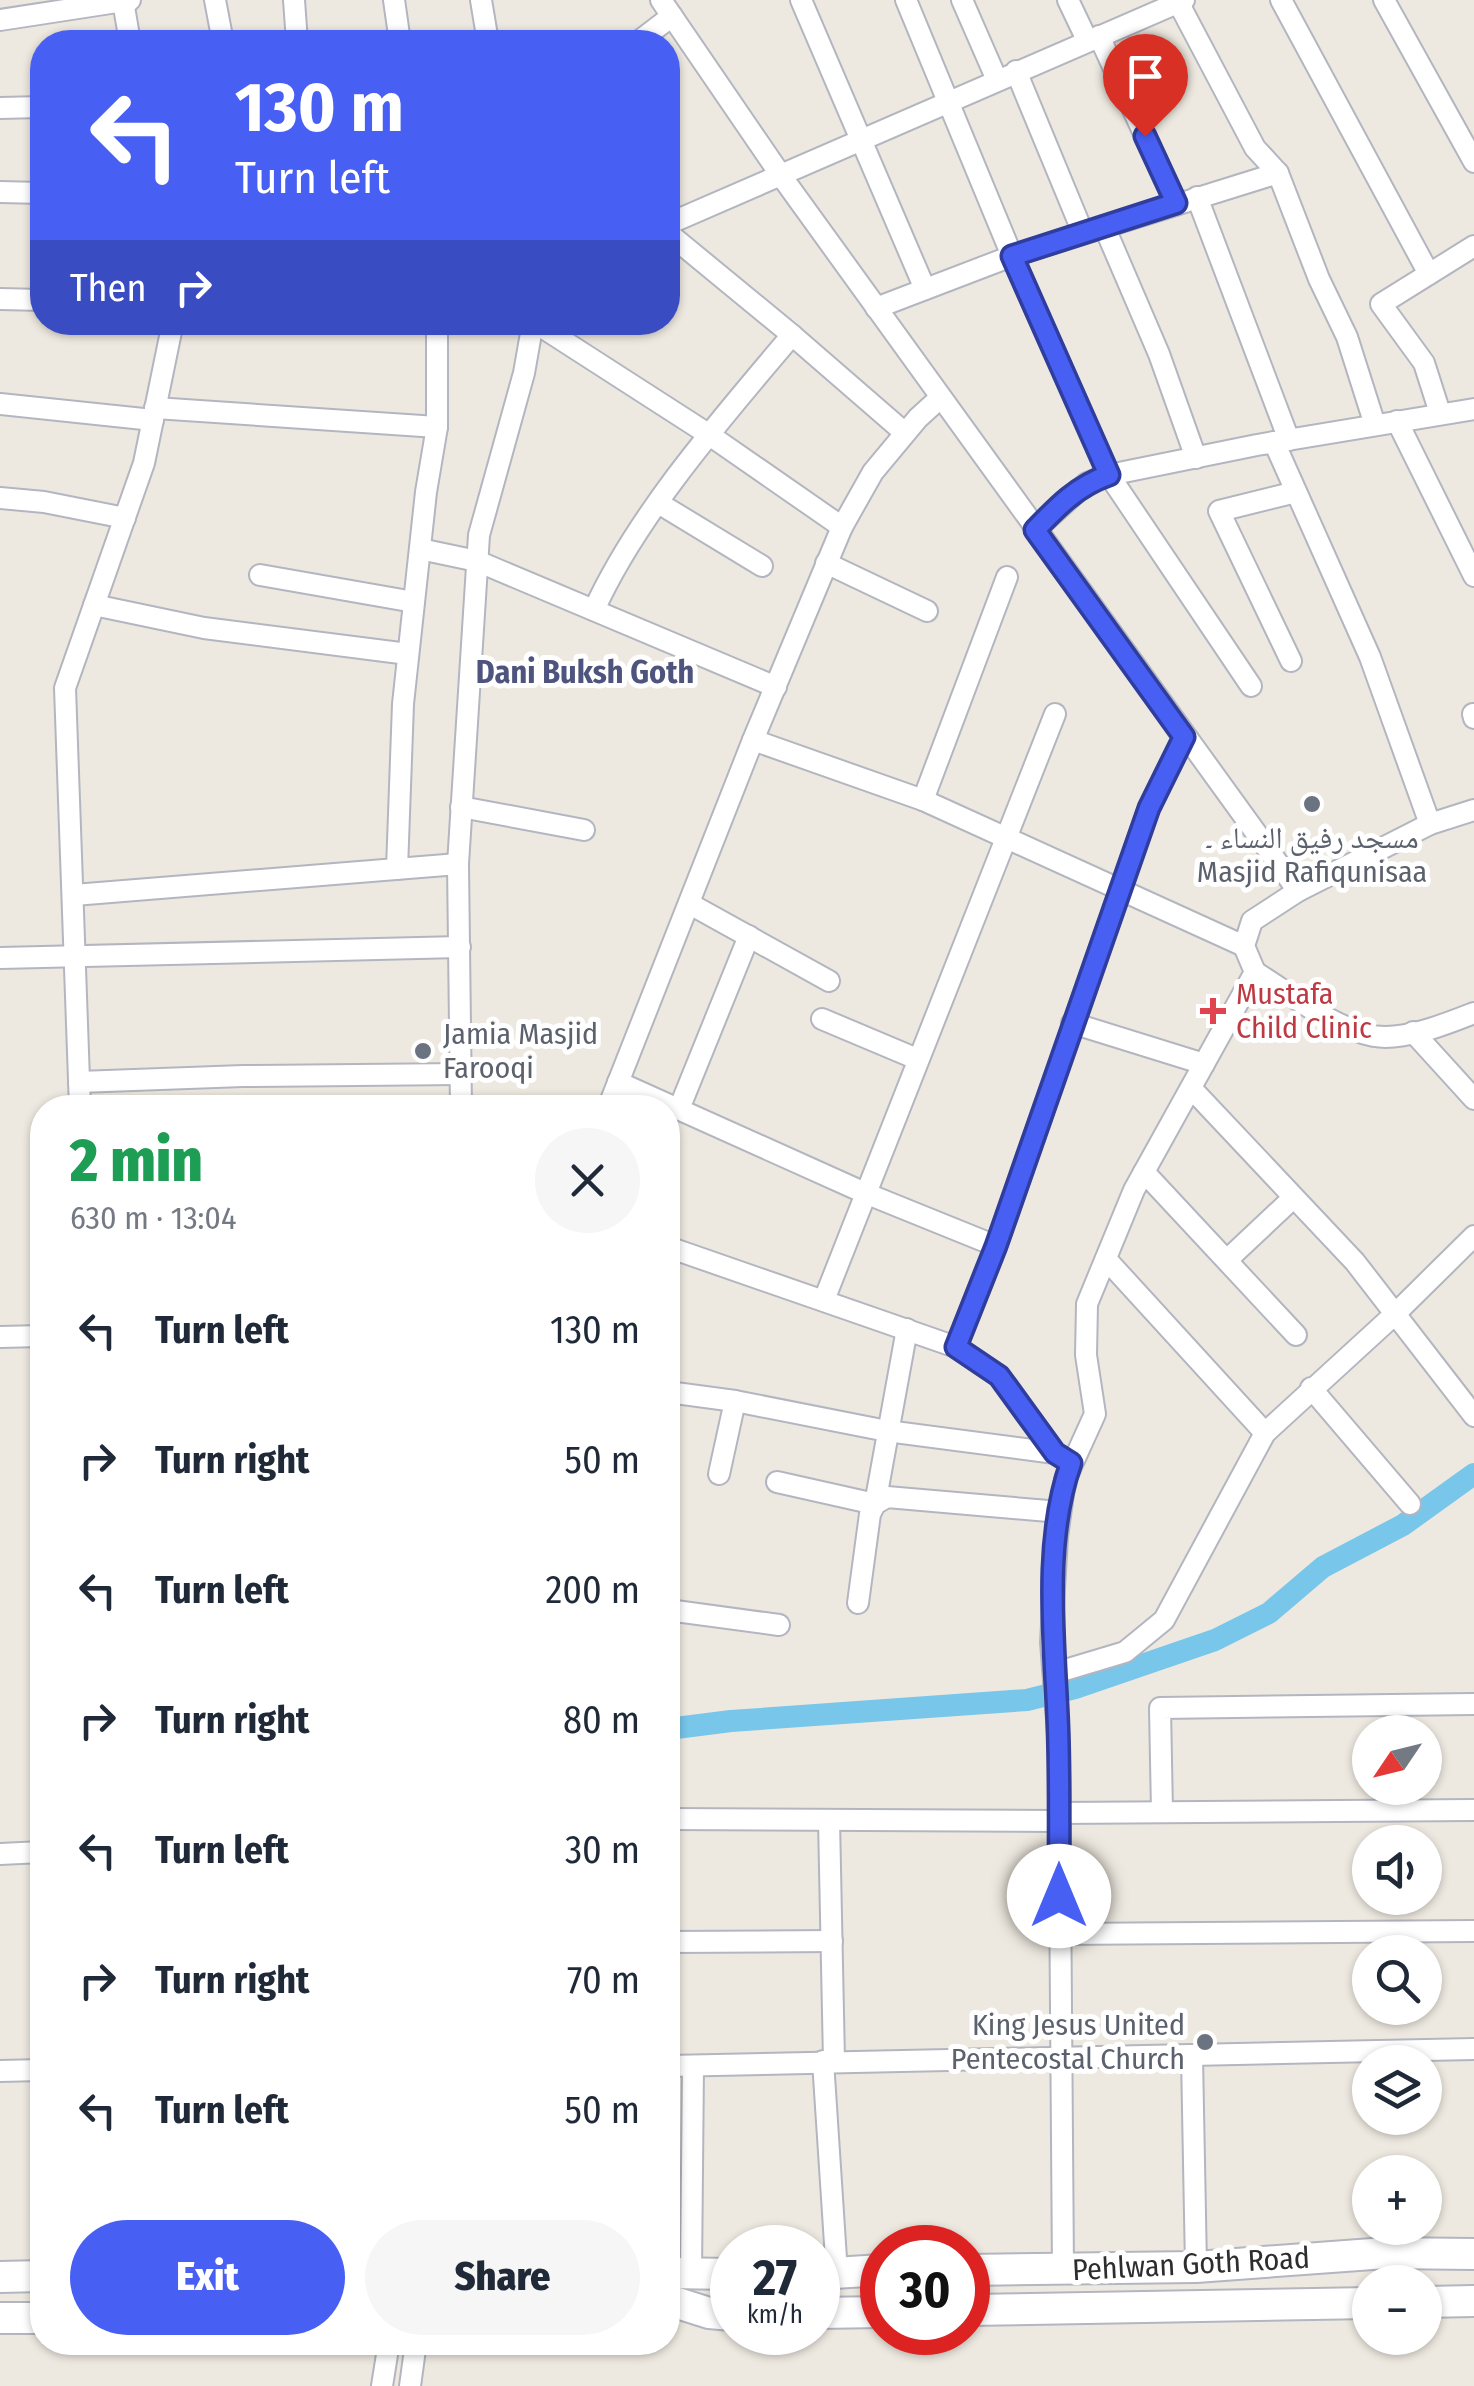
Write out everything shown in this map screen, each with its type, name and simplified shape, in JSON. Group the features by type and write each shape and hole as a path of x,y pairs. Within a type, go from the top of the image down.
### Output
{"main road":[{"name":"Pehlwan Goth Road","path":"990,2270 1196,2267 1386,2253 1474,2254"},
{"path":"680,2273 710,2274"},
{"path":"0,2277 30,2276"},
{"path":"1442,2302 1474,2301"},
{"name":"Pehlwan Goth Road","path":"990,2310 1352,2303"},
{"path":"680,2304 710,2313"},
{"path":"0,2318 30,2318"}],"street":[{"path":"0,20 126,0 129,30"},
{"path":"215,0 221,30"},
{"path":"294,0 295,30"},
{"path":"394,0 398,30"},
{"path":"481,0 486,30"},
{"path":"800,0 925,289"},
{"path":"906,0 1012,256 1109,475 1251,686"},
{"path":"962,0 1094,230 1159,354 1196,458"},
{"path":"1068,0 1094,38 1176,203"},
{"path":"1281,0 1428,274"},
{"path":"1384,0 1474,162"},
{"path":"680,219 1175,2 1255,148 1278,173 1318,278 1347,337 1375,425"},
{"path":"648,30 667,8 782,177 1298,891"},
{"path":"0,108 30,107"},
{"path":"876,308 1012,256 1278,173"},
{"path":"0,192 30,193"},
{"path":"1197,196 1296,492 1370,657 1430,824"},
{"path":"680,244 905,433"},
{"path":"1440,413 1424,363 1381,304 1474,246"},
{"path":"0,300 30,300"},
{"path":"80,1095 66,688 144,462 170,335"},
{"path":"398,869 403,704 437,427 437,335"},
{"path":"461,1095 458,864 478,536 532,335"},
{"path":"554,335 842,527"},
{"path":"594,610 611,574 708,434 792,335"},
{"path":"613,1095 842,527 873,472 940,398"},
{"path":"0,404 437,427"},
{"path":"1035,530 1087,482 1109,475 1474,409"},
{"path":"1397,421 1474,576"},
{"path":"1291,661 1219,511 1296,492"},
{"path":"0,498 44,502 125,518"},
{"path":"660,504 762,566"},
{"path":"420,549 477,561 776,687"},
{"path":"826,564 927,611"},
{"path":"260,576 414,602"},
{"path":"923,800 1007,578"},
{"path":"94,605 204,628 408,654"},
{"path":"824,1300 1055,714"},
{"path":"956,1347 996,1246 1149,808 1184,737"},
{"path":"754,740 923,800 1244,946"},
{"path":"461,807 584,830"},
{"path":"1474,810 1430,824 1298,891 1252,921 1244,946 1255,972 1330,1019 1376,1036 1429,1030 1474,1013"},
{"path":"74,894 458,864"},
{"path":"690,904 829,981"},
{"path":"680,1106 748,936"},
{"path":"0,958 460,946"},
{"path":"1062,2270 1059,1817 1052,1642 1063,1458 1095,1414 1086,1354 1086,1304 1144,1172 1255,972"},
{"path":"822,1019 917,1059"},
{"path":"1072,1023 1204,1064"},
{"path":"1413,1032 1474,1099"},
{"path":"79,1082 461,1074"},
{"path":"618,1082 647,1095"},
{"path":"1191,1088 1355,1262 1474,1416"},
{"path":"680,1109 996,1246"},
{"path":"1144,1172 1296,1335"},
{"path":"1227,1260 1292,1198"},
{"path":"1056,1687 1126,1652 1164,1620 1265,1432 1471,1246"},
{"path":"680,1251 956,1347 999,1376 1063,1458"},
{"path":"1106,1260 1265,1432"},
{"path":"858,1604 870,1514 907,1330"},
{"path":"0,1337 30,1336"},
{"path":"1311,1388 1410,1504"},
{"path":"680,1393 1063,1458"},
{"path":"720,1474 736,1400"},
{"path":"777,1482 875,1504 888,1497 1060,1512"},
{"path":"680,1612 779,1625"},
{"path":"1162,1812 1160,1708 1474,1704"},
{"path":"680,1819 1474,1810"},
{"path":"827,2225 832,1941 829,1820"},
{"path":"0,1854 30,1853"},
{"path":"1059,1934 1474,1931"},
{"path":"680,1942 832,1941"},
{"path":"680,2066 1474,2049"},
{"path":"1192,2057 1196,2267"},
{"path":"680,2258 693,2066"},
{"path":"0,2071 30,2070"},
{"path":"382,2386 386,2355"},
{"path":"410,2386 414,2355"}],"waterway":[{"path":"680,1727 1027,1700 1075,1688 1215,1640 1269,1613 1323,1567 1403,1525 1474,1474"}],"place":[{"name":"مسجد رفیق النساء ۔ Masjid Rafiqunisaa","path":"1312,804"},
{"name":"Mustafa Child Clinic","path":"1213,1011"},
{"name":"Jamia Masjid Farooqi","path":"423,1051"},
{"name":"King Jesus United Pentecostal Church","path":"1205,2042"}],"district":[{"name":"Dani Buksh Goth","path":"585,672"}],"route":[{"path":"1059,1896 1059,1748 1052,1642 1057,1537 1071,1463 1055,1453 999,1376 956,1347 996,1246 1149,808 1184,737 1035,530 1087,482 1109,475 1012,256 1176,203 1145,136"}]}
